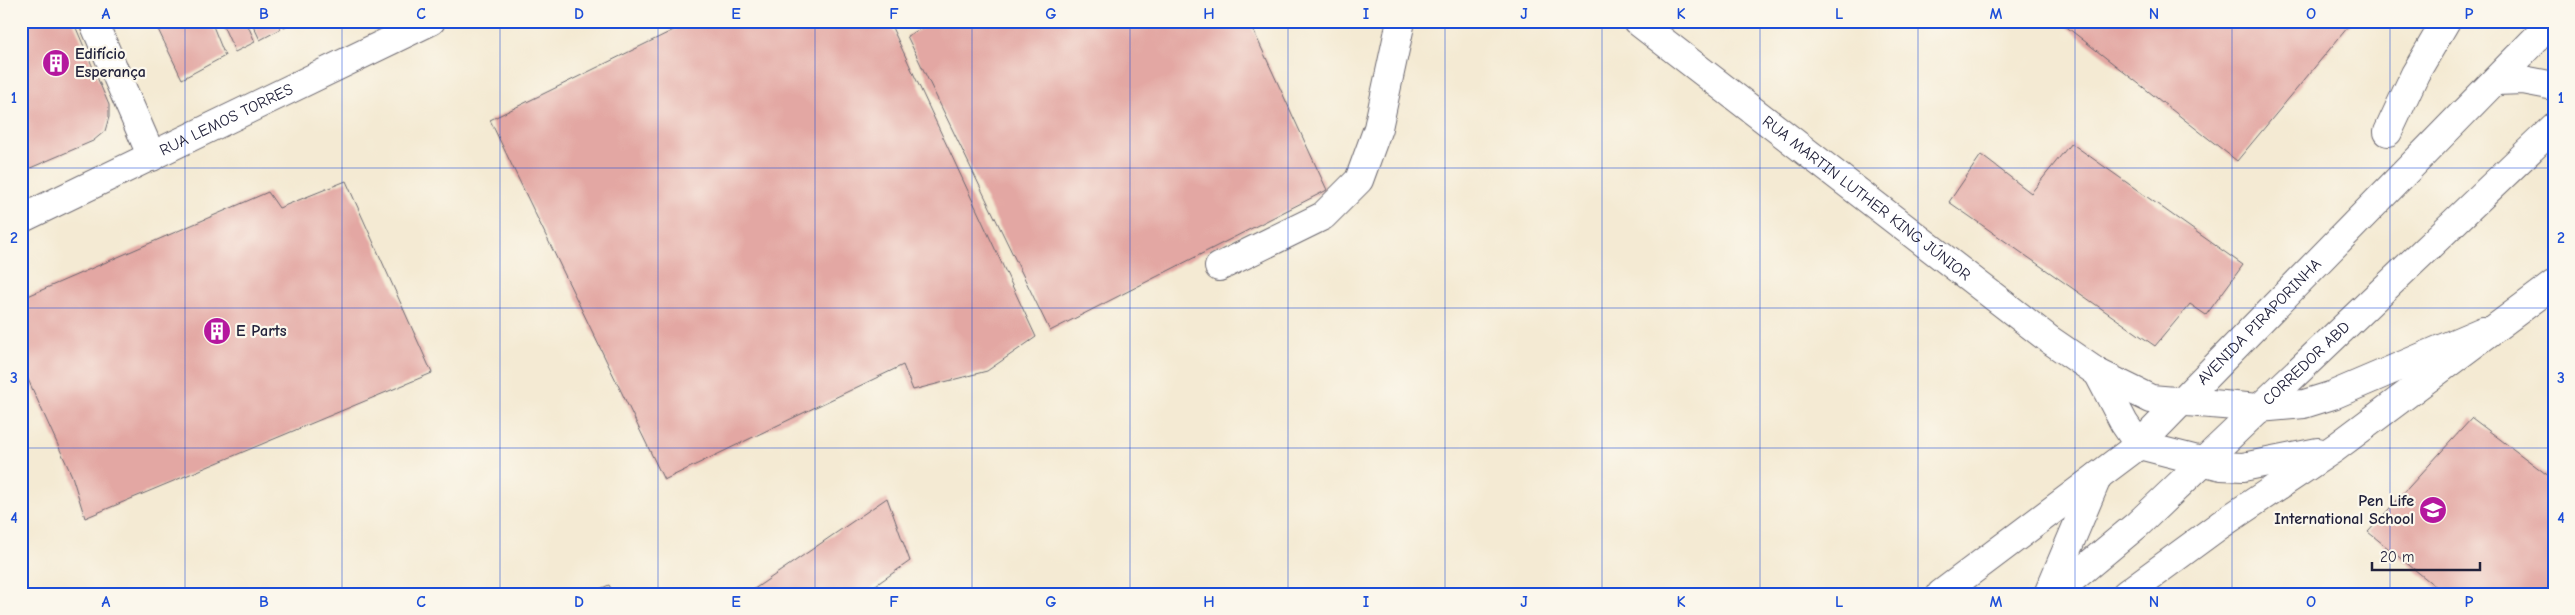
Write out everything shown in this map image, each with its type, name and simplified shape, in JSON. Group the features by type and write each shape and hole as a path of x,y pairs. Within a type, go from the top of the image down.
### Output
{"main road":[{"path":"93,21 152,157"},
{"name":"RUA LEMOS TORRES","path":"21,219 431,21"},
{"path":"1219,267 1323,216 1359,180 1378,128 1402,21"},
{"name":"RUA MARTIN LUTHER KING JÚNIOR","path":"1637,21 2050,340 2098,373 2150,399 2180,403 2259,408 2304,404 2332,395 2499,325"},
{"path":"2388,132 2415,74 2446,21"},
{"name":"AVENIDA PIRAPORINHA","path":"1941,594 2139,445 2553,21"},
{"path":"2496,81 2524,80 2554,86"},
{"name":"CORREDOR ABD","path":"2054,594 2138,524 2554,127"},
{"path":"2126,594 2220,525 2335,448 2554,284"},
{"name":"RUA MARTIN LUTHER KING JÚNIOR","path":"2098,373 2124,423 2139,445"},
{"path":"2139,445 2202,462 2221,466 2242,467 2335,448"},
{"path":"2048,594 2098,476"}],"building":[{"name":"Edifício Esperança","path":"21,21 73,21 109,105 109,117 105,131 93,141 21,172"},
{"path":"154,21 211,21 225,56 182,79"},
{"path":"221,21 246,21 255,42 235,52"},
{"path":"251,21 277,21 281,29 260,40"},
{"path":"281,21 295,21 284,27"},
{"path":"692,21 889,21 1036,337 987,371 913,390 903,365 664,480 490,120"},
{"path":"936,21 1249,21 1327,190 1050,331 907,36"},
{"path":"2059,21 2353,21 2237,161"},
{"path":"2071,143 2243,265 2206,315 2190,304 2155,346 1949,202 1981,155 2031,193"},
{"name":"E Parts","path":"346,181 432,373 85,518 72,476 21,364 21,299 268,192 279,208"},
{"path":"2472,418 2554,480 2554,594 2445,594 2368,532"},
{"path":"887,498 910,561 863,594 747,594"},
{"path":"609,585 614,594 588,594"}],"place":[{"name":"Edifício Esperança","path":"56,63"},
{"name":"E Parts","path":"217,331"},
{"name":"Pen Life International School","path":"2433,510"}]}
